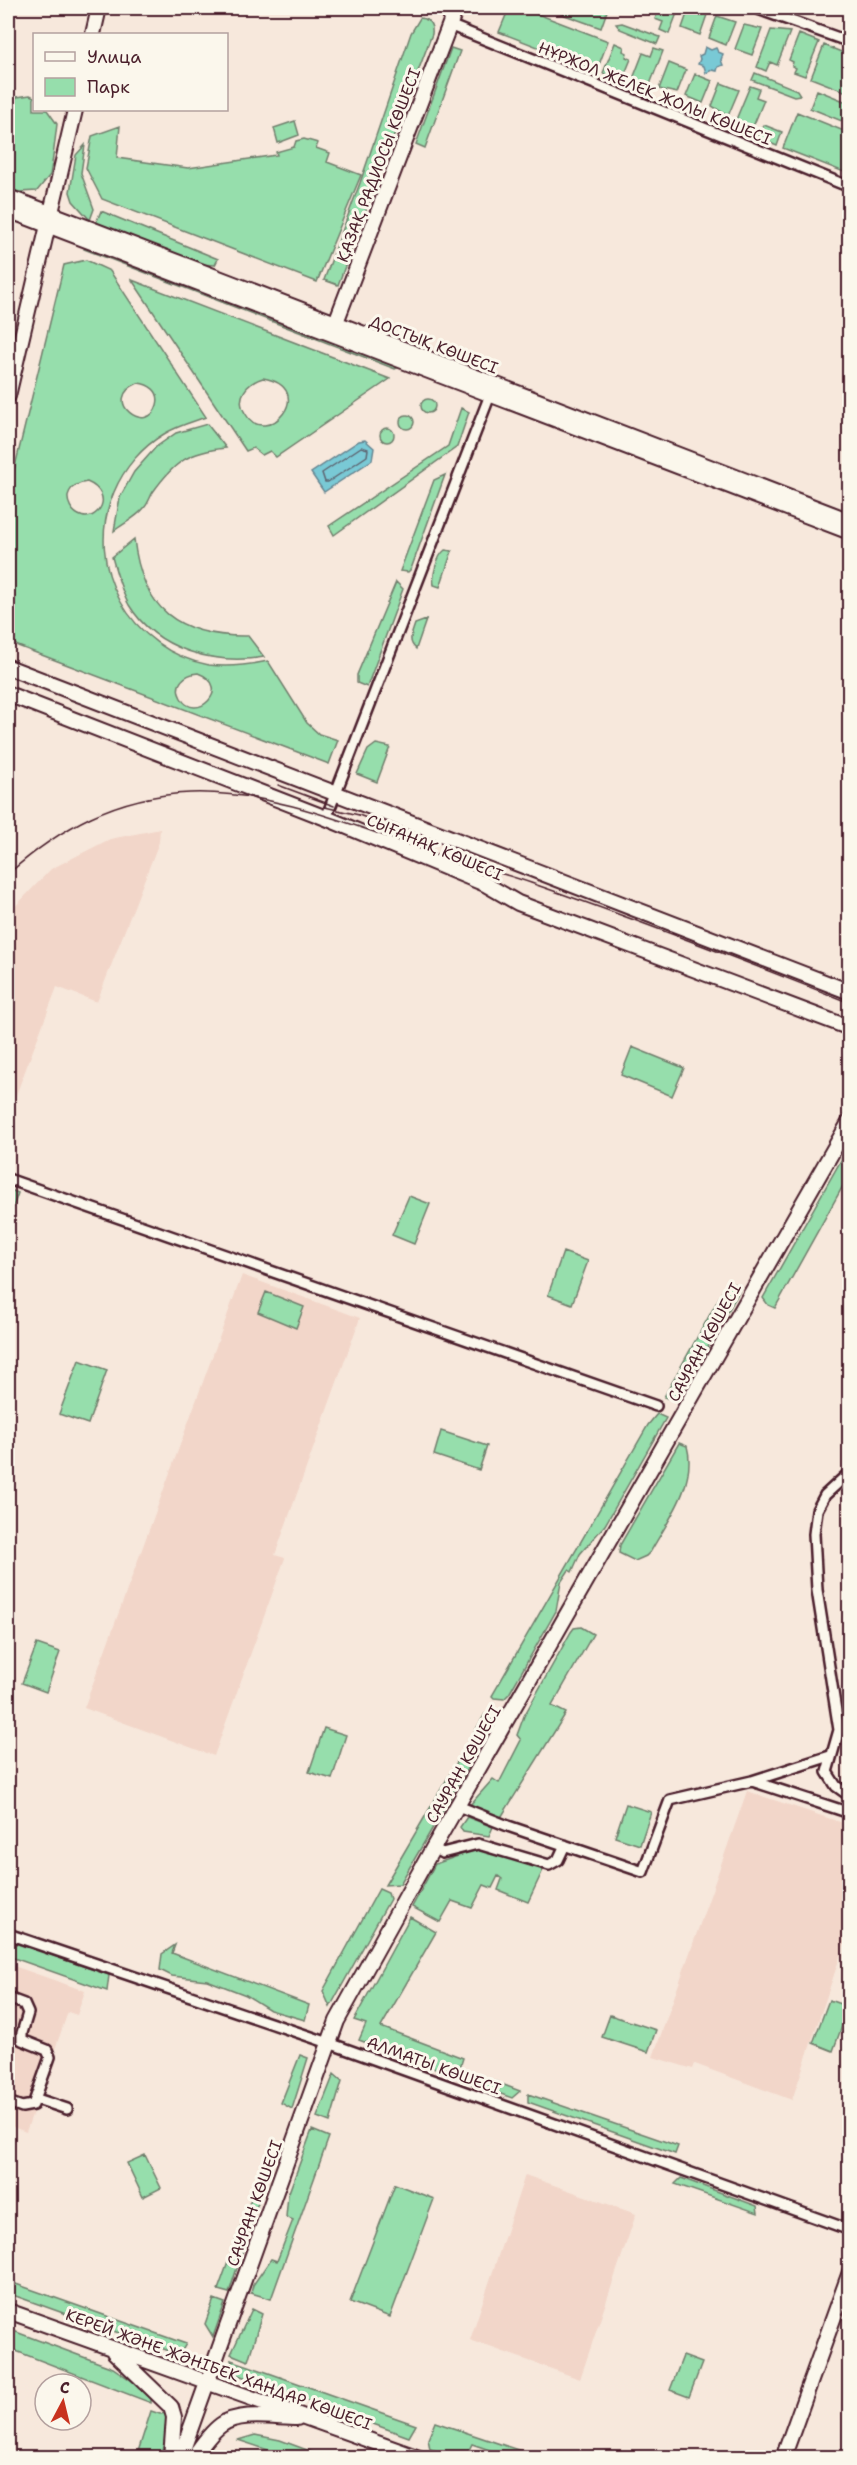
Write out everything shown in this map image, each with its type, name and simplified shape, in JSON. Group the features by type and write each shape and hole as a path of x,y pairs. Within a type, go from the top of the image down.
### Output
{"street":[{"path":"93,33 99,8"},
{"name":"ҚАЗАҚ РАДИОСЫ КӨШЕСІ","path":"333,329 456,8"},
{"path":"754,8 849,42"},
{"name":"НҰРЖОЛ ЖЕЛЕК ЖОЛЫ КӨШЕСІ","path":"449,25 849,187"},
{"path":"8,396 75,111"},
{"name":"ДОСТЫҚ КӨШЕСІ","path":"8,197 51,220 333,329 849,521"},
{"name":"ДОСТЫҚ КӨШЕСІ","path":"8,210 51,220"},
{"name":"ДОСТЫҚ КӨШЕСІ","path":"333,329 490,395 849,532"},
{"path":"326,818 490,395"},
{"name":"СЫҒАНАҚ КӨШЕСІ","path":"8,667 849,992"},
{"name":"СЫҒАНАҚ КӨШЕСІ","path":"8,694 326,818 485,884 518,903 849,1028"},
{"name":"САУРАН КӨШЕСІ","path":"180,2457 337,2021 433,1848 849,1121"},
{"path":"8,1179 656,1407"},
{"path":"849,1472 825,1495 817,1510 814,1534 817,1590 839,1730 827,1772 836,1786 849,1796"},
{"path":"458,1806 508,1826 643,1872 670,1800 752,1781 830,1756"},
{"path":"752,1781 849,1813"},
{"path":"433,1848 442,1853 477,1844 549,1865 558,1860 565,1845"},
{"name":"АЛМАТЫ КӨШЕСІ","path":"8,1934 329,2043 849,2230"},
{"path":"8,1998 24,2004 28,2013 21,2032 22,2040 47,2050 50,2057 33,2105 22,2107 8,2102"},
{"path":"37,2099 67,2109"},
{"path":"783,2457 849,2272"},
{"name":"КЕРЕЙ ЖӘНЕ ЖӘНІБЕК ХАНДАР КӨШЕСІ","path":"8,2311 419,2457"},
{"path":"108,2346 171,2407 174,2417 171,2457"},
{"path":"193,2457 206,2440 224,2423 242,2418 309,2419"}],"shaded area":[{"path":"160,829 159,842 97,1002 57,987 8,1116 8,914 51,869 110,839"},
{"path":"242,1275 360,1318 275,1555 285,1558 214,1756 84,1708"},
{"path":"747,1791 849,1825 849,1930 792,2100 695,2064 693,2069 653,2057"},
{"path":"8,1964 85,1991 77,2015 68,2012 26,2132 8,2125"},
{"path":"525,2175 636,2214 580,2379 470,2340"}],"green space":[{"path":"509,8 522,8 608,41 597,70 499,32"},
{"path":"545,8 597,8 607,11 601,28"},
{"path":"659,8 679,8 669,34 660,30 663,22 655,19"},
{"path":"689,8 700,8 708,12 700,35 682,28"},
{"path":"717,16 735,22 726,45 709,38"},
{"path":"420,18 430,23 432,34 338,285 324,280 411,33"},
{"path":"622,23 660,37 657,44 620,29 616,24"},
{"path":"744,25 762,29 752,55 735,49"},
{"path":"771,30 790,32 777,65 770,62 766,71 757,67"},
{"path":"799,34 819,42 805,76 794,72 796,68 789,60"},
{"path":"615,43 624,47 626,57 631,59 622,81 603,73"},
{"path":"824,45 849,55 849,93 811,78"},
{"path":"451,48 460,51 425,148 416,144"},
{"path":"654,48 663,51 649,87 631,84 643,53 651,56"},
{"path":"669,63 686,70 677,93 659,89"},
{"path":"755,73 797,90 800,95 794,96 752,80"},
{"path":"695,74 712,81 703,103 686,96"},
{"path":"721,83 739,90 728,116 712,106"},
{"path":"750,86 759,89 756,97 764,100 750,134 735,122"},
{"path":"817,90 849,103 849,124 810,108"},
{"path":"33,96 33,111 48,111 57,124 50,175 37,191 19,192 8,188 8,106 17,97"},
{"path":"797,112 849,133 849,174 783,148"},
{"path":"295,121 299,135 278,143 274,128"},
{"path":"764,125 782,132 777,146 758,138"},
{"path":"120,126 117,158 188,168 277,155 276,152 294,147 296,141 304,139 318,143 316,148 330,153 327,162 361,175 317,282 102,199 86,168 92,136"},
{"path":"85,145 81,173 94,209 90,220 73,201 70,192 76,155"},
{"path":"101,211 218,259 215,265 198,264 96,223"},
{"path":"85,245 402,366 395,369 84,249"},
{"path":"86,260 110,271 206,417 174,429 148,445 134,459 118,483 106,520 104,548 109,576 120,601 136,624 157,642 181,657 216,666 239,666 268,661 307,723 319,734 338,740 329,764 18,646 8,639 8,495 64,265","holes":["138,383 153,389 158,400 152,414 145,417 137,417 124,406 123,398 127,390","87,482 98,490 102,498 98,511 90,516 75,513 68,499 69,492 75,486","198,673 208,679 213,686 213,694 209,701 195,707 187,705 181,698 178,688 185,678"]},
{"path":"132,280 390,379 276,457 270,451 262,455 253,448 246,451","holes":["263,378 279,384 287,393 288,403 283,414 275,421 265,425 254,423 242,407 244,391 252,383"]},
{"path":"425,399 431,399 435,406 431,413 425,413 421,409 421,403"},
{"path":"461,408 469,412 457,447 334,535 329,526 448,446"},
{"path":"404,415 410,415 414,422 410,429 404,429 400,425 400,419"},
{"path":"207,424 226,448 202,452 184,460 161,481 147,505 114,531 120,497 134,472 156,447 176,433"},
{"path":"384,428 390,428 394,435 390,442 384,442 380,438 380,432"},
{"path":"445,475 411,569 408,572 400,571 434,480"},
{"path":"134,539 138,563 145,584 155,601 168,614 183,624 202,631 248,636 264,657 226,659 207,656 171,644 155,634 129,605 121,588 112,557"},
{"path":"445,550 452,551 440,587 434,585 434,576 437,561"},
{"path":"396,582 403,589 367,687 357,683 357,675"},
{"path":"426,620 416,649 411,640 415,624"},
{"path":"376,744 390,747 377,782 357,774 368,750"},
{"path":"632,1047 684,1068 672,1096 621,1075"},
{"path":"844,1155 849,1157 849,1175 775,1308 768,1305 763,1298"},
{"path":"8,1189 18,1193 8,1222"},
{"path":"409,1196 430,1204 414,1244 392,1235"},
{"path":"563,1252 588,1261 572,1304 548,1295"},
{"path":"728,1282 740,1288 737,1295 678,1401 664,1397"},
{"path":"266,1292 304,1307 296,1328 258,1312"},
{"path":"79,1360 107,1370 88,1424 59,1414"},
{"path":"657,1414 666,1418 605,1525 580,1554 572,1572 569,1570 561,1582 556,1611 509,1694 504,1699 494,1698 492,1696 648,1425"},
{"path":"441,1431 487,1446 479,1470 434,1455"},
{"path":"679,1443 687,1446 689,1460 685,1487 651,1551 635,1561 619,1553 620,1545"},
{"path":"581,1627 593,1634 552,1706 566,1713 500,1819 469,1806 493,1779 499,1783 521,1740 517,1735 524,1716 571,1632 574,1628"},
{"path":"37,1644 60,1652 46,1692 22,1683"},
{"path":"485,1714 493,1720 489,1731 400,1884 385,1885"},
{"path":"324,1728 346,1735 332,1779 309,1772"},
{"path":"626,1804 651,1812 640,1845 615,1837"},
{"path":"467,1817 493,1827 489,1836 463,1832 460,1827"},
{"path":"478,1849 544,1868 528,1902 498,1890 502,1879 498,1876 492,1888 484,1885 472,1908 452,1901 440,1922 412,1907 435,1864"},
{"path":"379,1889 388,1893 390,1899 330,2007 323,1991"},
{"path":"410,1917 436,1932 381,2027 463,2058 457,2077 359,2040 366,2024 354,2020"},
{"path":"8,1940 109,1975 107,1991 8,1956"},
{"path":"175,1945 172,1953 309,2005 305,2020 270,2010 246,1995 207,1980 172,1976 160,1970 162,1954"},
{"path":"829,2000 849,2007 833,2051 813,2043"},
{"path":"610,2015 656,2030 648,2052 602,2037"},
{"path":"300,2055 308,2058 292,2109 281,2103"},
{"path":"472,2073 520,2091 512,2098 470,2083"},
{"path":"334,2074 342,2081 330,2122 317,2117"},
{"path":"528,2094 678,2146 675,2154 528,2102"},
{"path":"312,2130 329,2137 271,2299 251,2293 253,2285 271,2259 277,2261 293,2220 286,2217 288,2195"},
{"path":"145,2155 161,2188 143,2197 127,2163"},
{"path":"681,2178 757,2206 758,2213 675,2184"},
{"path":"395,2184 434,2199 390,2317 350,2302"},
{"path":"253,2193 260,2196 229,2293 218,2290"},
{"path":"13,2283 186,2344 180,2354 172,2352 10,2294"},
{"path":"214,2299 225,2303 213,2337 205,2324"},
{"path":"252,2309 262,2314 248,2361 231,2354"},
{"path":"8,2329 113,2368 151,2394 151,2403 93,2381 93,2372 70,2372 8,2348"},
{"path":"683,2356 702,2363 689,2397 670,2390"},
{"path":"231,2360 416,2425 409,2437 238,2375 234,2372"},
{"path":"151,2411 160,2414 168,2413 169,2426 160,2457 136,2458"},
{"path":"435,2422 539,2457 510,2457 472,2444 467,2454 451,2455 430,2449 428,2439"},
{"path":"255,2435 280,2440 326,2457 289,2457 238,2440"}],"water":[{"path":"705,47 711,50 716,48 723,54 721,60 723,65 718,67 717,71 712,70 706,73 704,66 698,64 699,56 703,54"},
{"path":"365,440 374,448 372,460 324,492 311,473 359,441"}],"tram line":[{"path":"278,785 334,806"},
{"path":"8,874 48,842 69,829 91,817 138,800 190,793 256,798 321,814 448,858 521,879 731,956 850,1003"},
{"path":"325,807 359,815 399,831"}]}
